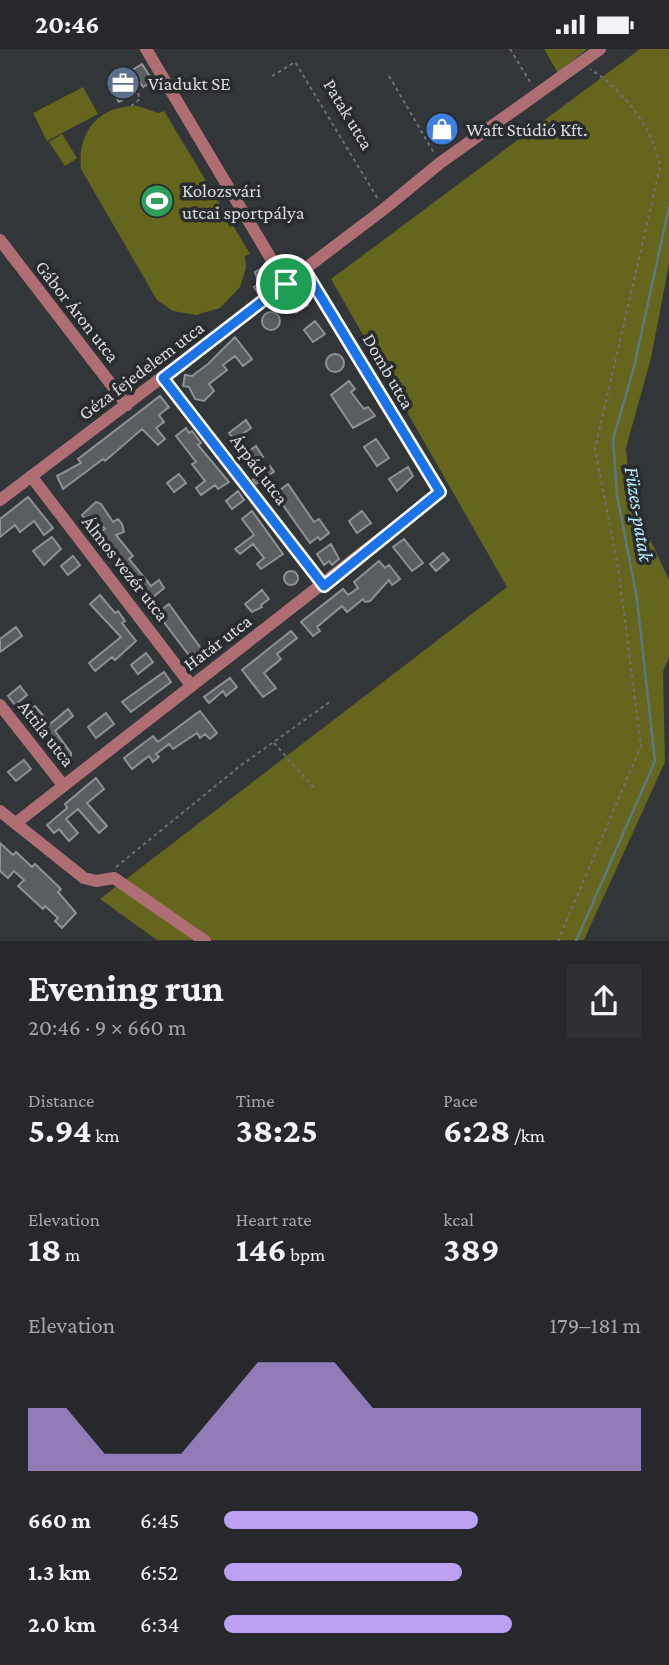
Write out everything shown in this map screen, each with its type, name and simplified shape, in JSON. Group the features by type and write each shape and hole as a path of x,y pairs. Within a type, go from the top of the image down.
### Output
{"street":[{"path":"146,49 286,284"},
{"path":"304,269 440,163 536,92 600,49"},
{"name":"Gábor Áron utca","path":"0,240 127,405"},
{"name":"Géza fejedelem utca","path":"0,500 304,269"},
{"name":"Domb utca","path":"304,269 440,492"},
{"name":"Árpád utca","path":"163,378 324,586"},
{"name":"Álmos vezér utca","path":"31,476 191,685"},
{"name":"Határ utca","path":"16,823 191,685 324,586 440,492"},
{"name":"Attila utca","path":"0,705 63,785"},
{"path":"0,811 84,878 96,881 107,877 114,878 205,940"}],"path":[{"path":"510,49 536,92"},
{"name":"Patak utca","path":"272,76 295,62 384,209"},
{"path":"558,940 641,746 618,567 595,449 660,166 658,153 650,137 616,89 581,64"},
{"path":"389,76 440,163"},
{"path":"131,106 140,99 136,88 139,81"},
{"path":"107,877 122,861 240,767 331,701"},
{"path":"274,743 315,789"}],"shaded area":[{"path":"544,49 587,49 558,73"},
{"path":"640,49 669,49 669,264 651,358 626,448 630,496 669,580 669,657 663,672 665,762 584,940 157,940 100,899 507,587 331,279"},
{"path":"83,87 98,114 47,141 33,113"},
{"path":"138,106 158,113 164,111 250,254 245,256 246,268 240,287 220,308 196,315 173,311 157,300 81,169 83,143 94,123 113,110"},
{"path":"62,134 77,158 65,166 49,142"}],"building":[{"name":"Viadukt SE","path":"142,64 153,81 143,87 139,81 123,90 128,97 119,102 108,85"},
{"path":"264,267 268,275 264,277 267,282 258,293 254,287 259,284 255,272"},
{"path":"300,294 308,305 296,313 288,302"},
{"path":"271,312 277,315 280,321 277,327 271,330 265,327 262,321 265,315"},
{"path":"315,321 325,334 313,342 304,330"},
{"path":"235,337 252,359 243,366 235,356 223,365 227,370 209,384 214,391 204,401 195,399 189,387 183,386 185,375 192,376 208,364"},
{"path":"331,354 339,354 344,363 342,370 331,372 326,367 326,359"},
{"path":"349,381 355,389 351,392 364,409 368,407 375,416 353,428 331,395"},
{"path":"160,396 169,407 159,415 164,422 156,428 165,439 158,445 142,429 105,461 103,459 63,489 57,476 81,463 78,459"},
{"path":"246,420 251,428 241,435 244,439 237,444 229,433"},
{"path":"186,428 189,433 192,431 201,443 198,445 229,482 218,489 215,485 201,495 196,488 205,481 192,464 196,462 176,436"},
{"path":"376,439 389,458 377,466 364,447"},
{"path":"256,446 263,457 253,465 245,454"},
{"path":"270,466 274,472 267,476 269,480 262,485 259,482 256,484 253,480"},
{"path":"408,467 413,476 397,491 389,479"},
{"path":"179,474 186,483 174,492 167,483"},
{"path":"288,484 314,522 319,519 329,533 320,540 318,537 310,543 275,494"},
{"path":"238,491 244,500 232,509 226,501"},
{"path":"28,497 53,528 44,535 34,521 20,532 15,525 0,537 0,519"},
{"path":"96,502 101,504 113,522 118,519 122,524 124,532 116,535 133,556 129,559 151,586 159,580 164,588 152,598 138,582 134,585 95,535 105,529 95,517 88,523 82,515"},
{"path":"252,511 283,554 261,569 257,564 264,558 253,544 240,554 235,549 254,535 242,519"},
{"path":"362,511 371,523 357,533 349,521"},
{"path":"52,537 61,549 44,565 33,551"},
{"path":"404,539 423,563 412,571 393,547"},
{"path":"331,544 339,559 332,565 329,561 324,565 317,554"},
{"path":"443,553 449,560 436,571 430,564"},
{"path":"73,556 80,565 68,575 61,566"},
{"path":"379,561 385,568 389,565 400,579 392,585 389,580 370,601 365,602 363,599 347,612 342,606 317,627 320,631 313,636 301,622 343,589 348,595 358,588 354,582"},
{"path":"288,571 294,571 298,578 294,585 288,585 284,581 284,575"},
{"path":"262,590 269,599 262,607 252,612 245,604"},
{"path":"100,595 115,613 118,611 125,621 122,623 136,641 115,660 112,657 95,671 89,663 121,637 90,604"},
{"path":"169,604 205,654 194,662 157,613"},
{"path":"16,627 22,636 0,652 0,639"},
{"path":"291,631 297,638 277,654 281,659 264,673 276,688 263,697 242,670"},
{"path":"146,653 153,662 138,674 131,665"},
{"path":"164,672 171,682 131,712 122,702"},
{"path":"230,678 237,687 226,696 223,691 209,703 204,697"},
{"path":"20,686 27,695 15,705 8,696"},
{"path":"35,706 50,724 68,709 73,716 55,731 71,753 71,758 64,764 24,714"},
{"path":"200,711 217,733 210,739 205,734 200,738 197,733 173,749 169,744 156,754 159,757 153,762 149,756 132,769 124,758 153,736 158,742"},
{"path":"106,713 114,724 96,738 88,727"},
{"path":"24,760 31,769 16,781 8,772"},
{"path":"96,778 104,789 87,803 107,826 99,833 78,809 66,819 78,833 69,841 59,829 54,833 47,825 67,808 65,804"},
{"path":"0,843 13,855 16,852 32,867 35,864 61,889 58,892 76,913 62,928 55,921 58,918 45,906 43,909 18,886 24,880 14,871 8,878 0,871"}],"waterway":[{"name":"Füzes-patak","path":"576,941 655,761 637,599 617,495 613,439 634,367 669,207"}],"place":[{"name":"Viadukt SE","path":"123,83"},
{"name":"Waft Stúdió Kft.","path":"442,129"},
{"name":"Kolozsvári utcai sportpálya","path":"157,201"}],"route":[{"path":"304,269 440,492 324,586 224,453 163,378 286,284 304,269"}]}
